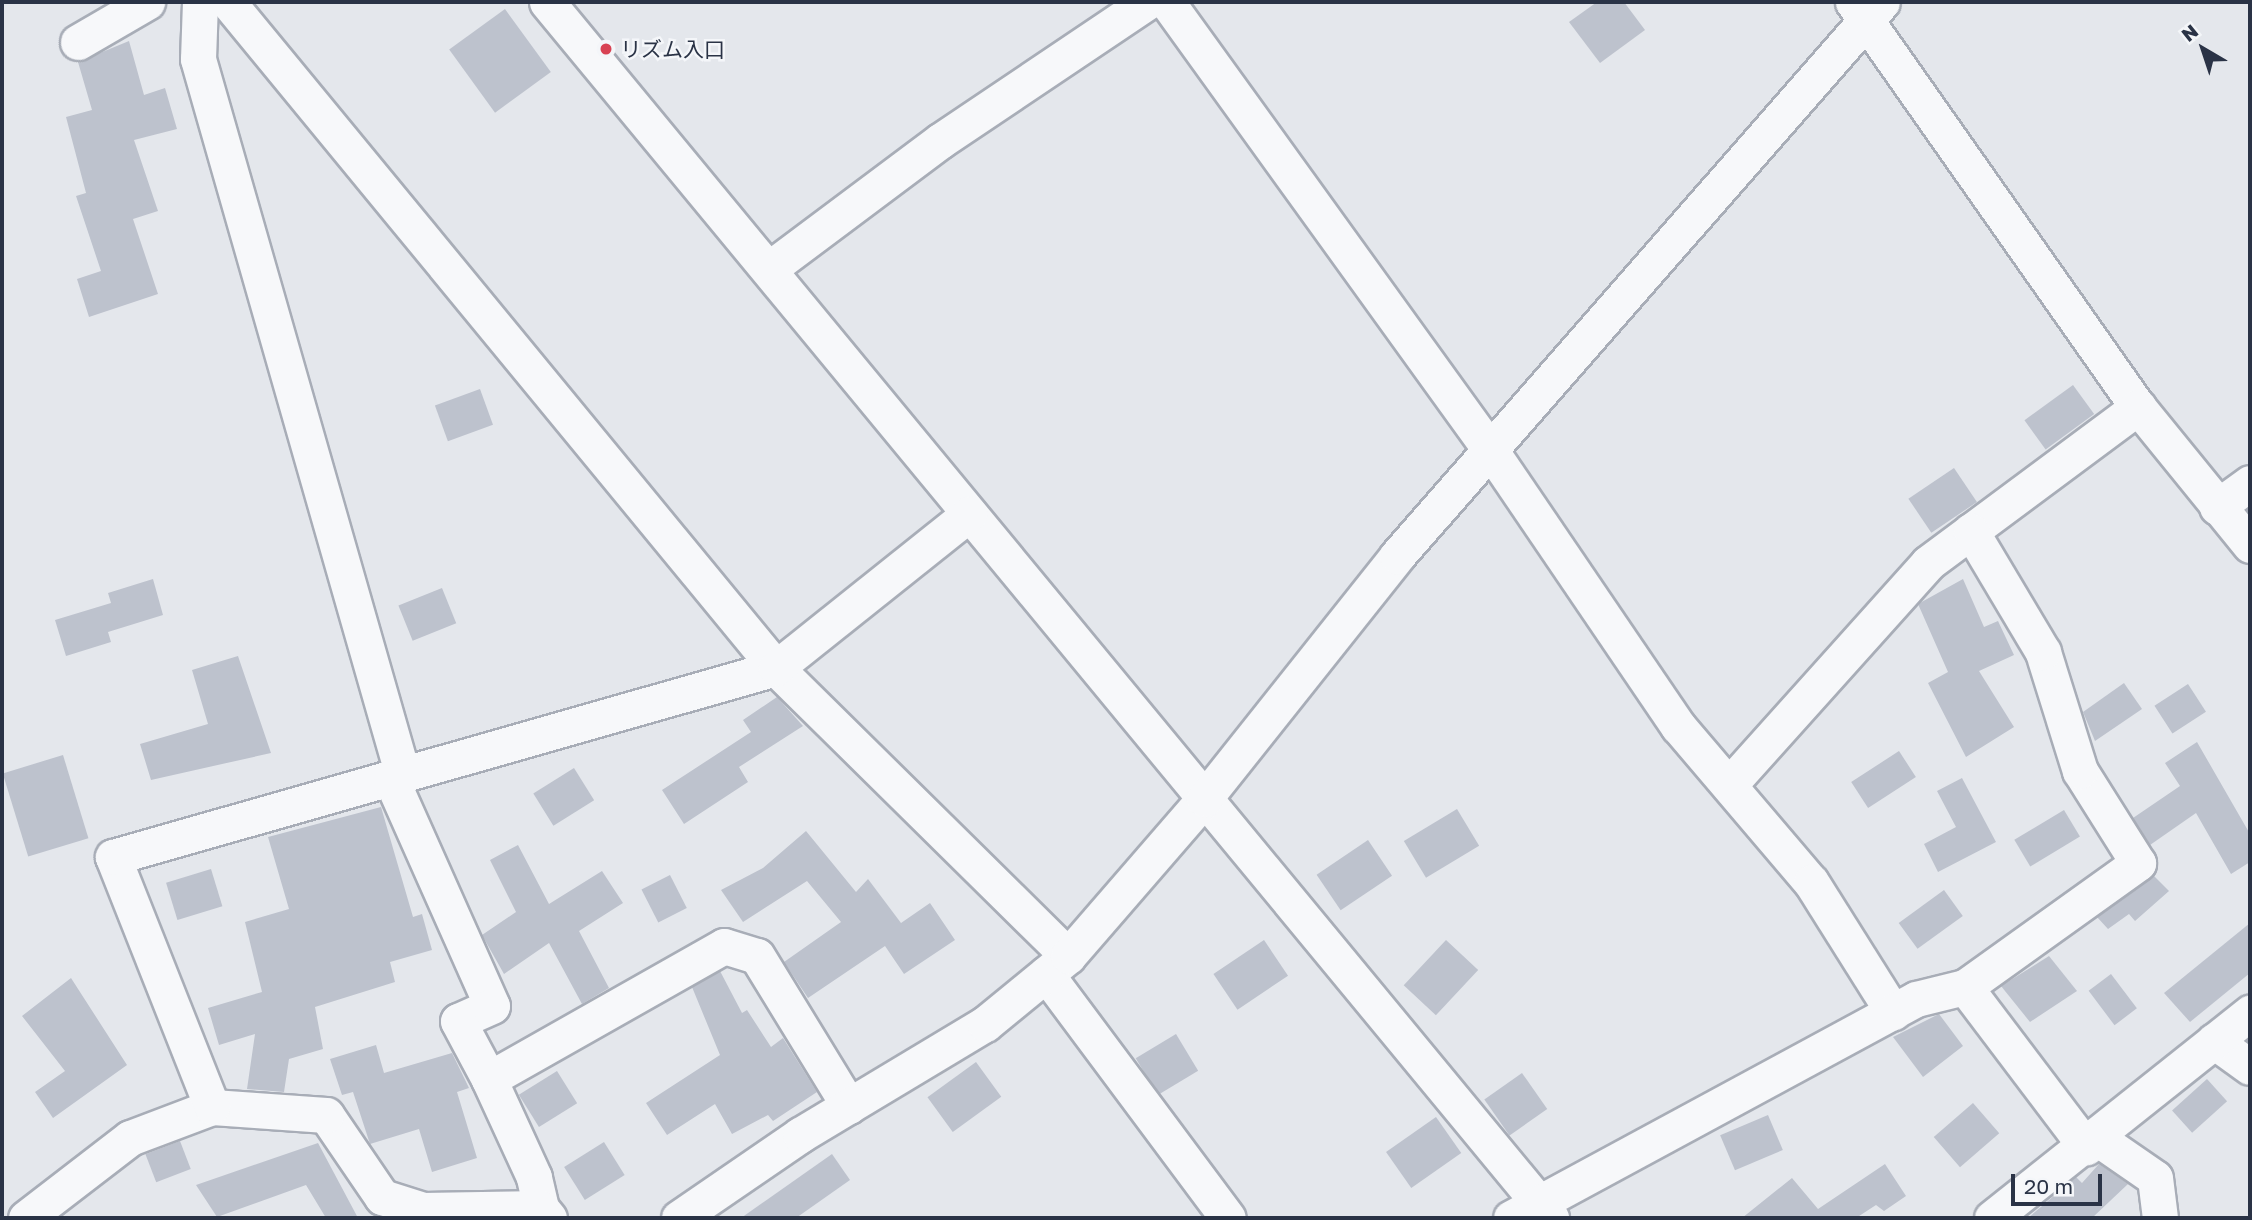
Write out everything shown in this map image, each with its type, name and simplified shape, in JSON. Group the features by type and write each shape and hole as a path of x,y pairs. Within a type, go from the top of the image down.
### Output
{"street":[{"path":"78,41 147,2"},
{"path":"26,1218 130,1138 212,1107 326,1115 382,1197 423,1210 545,1213 534,1177 489,1079 458,1021 492,1006 397,778 198,59 200,2"},
{"path":"228,2 776,668 1057,965 1228,1218"},
{"path":"547,2 1204,799 1534,1214 1894,1012 1965,987 2138,863 2080,771 2043,652 1971,531"},
{"path":"769,269 940,141 1147,2"},
{"path":"1167,2 1491,451 1678,726 1811,882 1894,1012"},
{"path":"697,1213 849,1106 985,1024 1057,965 1204,799 1397,556 1491,451 1867,8 2138,407 2250,545"},
{"path":"1729,785 1928,563 2138,407"},
{"path":"2217,507 2250,482"},
{"path":"212,1107 113,857 776,668 969,514"},
{"path":"489,1079 724,946 740,946 757,956 849,1106"},
{"path":"1965,987 2091,1142 2155,1178 2160,1218"},
{"path":"1992,1218 2250,1013"},
{"path":"2214,1041 2250,1067"}],"building":[{"path":"1597,2 1624,2 1645,30 1600,63 1569,22"},
{"path":"505,9 551,72 495,113 449,50"},
{"path":"129,41 144,95 165,88 177,129 134,140 158,211 133,219 158,294 89,317 77,279 101,271 76,196 86,193 66,117 92,110 78,62"},
{"path":"2073,385 2094,414 2046,449 2024,420"},
{"path":"480,389 493,425 448,441 435,405"},
{"path":"1954,468 1977,502 1931,533 1908,499"},
{"path":"153,579 163,615 108,632 111,642 66,656 55,620 111,603 108,593"},
{"path":"1963,579 1984,627 1998,621 2014,655 1979,671 2014,727 1966,757 1928,683 1948,672 1918,604"},
{"path":"442,588 456,623 413,641 398,606"},
{"path":"238,656 271,753 151,780 140,744 208,724 192,670"},
{"path":"2124,683 2142,709 2095,741 2083,712"},
{"path":"2188,684 2206,712 2172,733 2154,706"},
{"path":"777,697 803,726 739,767 748,782 684,824 662,790 751,732 743,720"},
{"path":"2197,742 2250,834 2250,862 2231,874 2196,813 2150,845 2133,818 2180,786 2165,763"},
{"path":"1899,751 1916,777 1868,808 1851,782"},
{"path":"63,755 88,838 28,857 3,773"},
{"path":"574,768 594,800 553,826 533,793"},
{"path":"1962,778 1996,842 1938,872 1924,844 1956,827 1937,791"},
{"path":"381,807 413,917 422,914 432,950 390,962 395,982 315,1007 323,1049 289,1059 284,1092 247,1089 255,1034 219,1045 208,1008 262,992 245,922 289,909 268,837"},
{"path":"1457,809 1479,846 1426,878 1404,841"},
{"path":"2064,810 2080,837 2030,866 2014,840"},
{"path":"806,831 856,892 868,879 901,923 930,903 955,940 904,974 885,946 808,998 784,962 841,922 807,881 743,922 721,890 763,868"},
{"path":"1368,840 1392,876 1341,910 1317,875"},
{"path":"518,845 549,904 602,871 623,903 579,931 609,988 582,1004 549,943 504,974 482,935 516,912 490,860"},
{"path":"211,869 222,906 177,920 166,883"},
{"path":"670,875 687,908 658,922 641,890"},
{"path":"2153,875 2169,891 2135,921 2129,914 2108,929 2097,917"},
{"path":"1944,890 1963,916 1918,949 1899,923"},
{"path":"2250,923 2250,973 2190,1022 2164,993"},
{"path":"1264,940 1288,976 1237,1010 1213,974"},
{"path":"1446,940 1478,970 1436,1015 1404,985"},
{"path":"2049,956 2077,991 2030,1022 2001,986"},
{"path":"720,971 742,1013 747,1010 771,1047 783,1038 817,1092 773,1121 768,1115 732,1134 715,1104 667,1135 646,1103 720,1055 692,987"},
{"path":"2111,974 2137,1008 2115,1025 2089,991"},
{"path":"71,978 127,1065 53,1118 35,1092 65,1071 22,1016"},
{"path":"1939,1014 1963,1046 1923,1077 1893,1037"},
{"path":"1176,1034 1198,1071 1158,1095 1136,1058"},
{"path":"376,1045 384,1073 452,1053 469,1088 457,1092 477,1158 432,1172 419,1129 370,1144 353,1092 342,1095 330,1059"},
{"path":"976,1062 1001,1097 953,1132 927,1097"},
{"path":"557,1071 577,1103 539,1127 519,1095"},
{"path":"1522,1073 1547,1109 1510,1135 1484,1099"},
{"path":"2207,1079 2227,1101 2192,1133 2172,1110"},
{"path":"1973,1103 1999,1133 1960,1167 1934,1137"},
{"path":"1768,1115 1783,1150 1735,1170 1720,1135"},
{"path":"1436,1117 1461,1153 1411,1188 1386,1152"},
{"path":"180,1141 191,1169 156,1182 145,1154"},
{"path":"604,1142 625,1175 585,1200 564,1167"},
{"path":"318,1143 358,1218 326,1218 306,1185 217,1217 196,1185"},
{"path":"832,1154 850,1180 796,1218 741,1218"},
{"path":"1885,1164 1906,1196 1884,1211 1876,1205 1856,1218 1742,1218 1792,1178 1818,1209"},
{"path":"2099,1164 2128,1184 2092,1218 2028,1218 2076,1177 2082,1183"}],"place":[{"name":"リズム入口","path":"606,49"}]}
